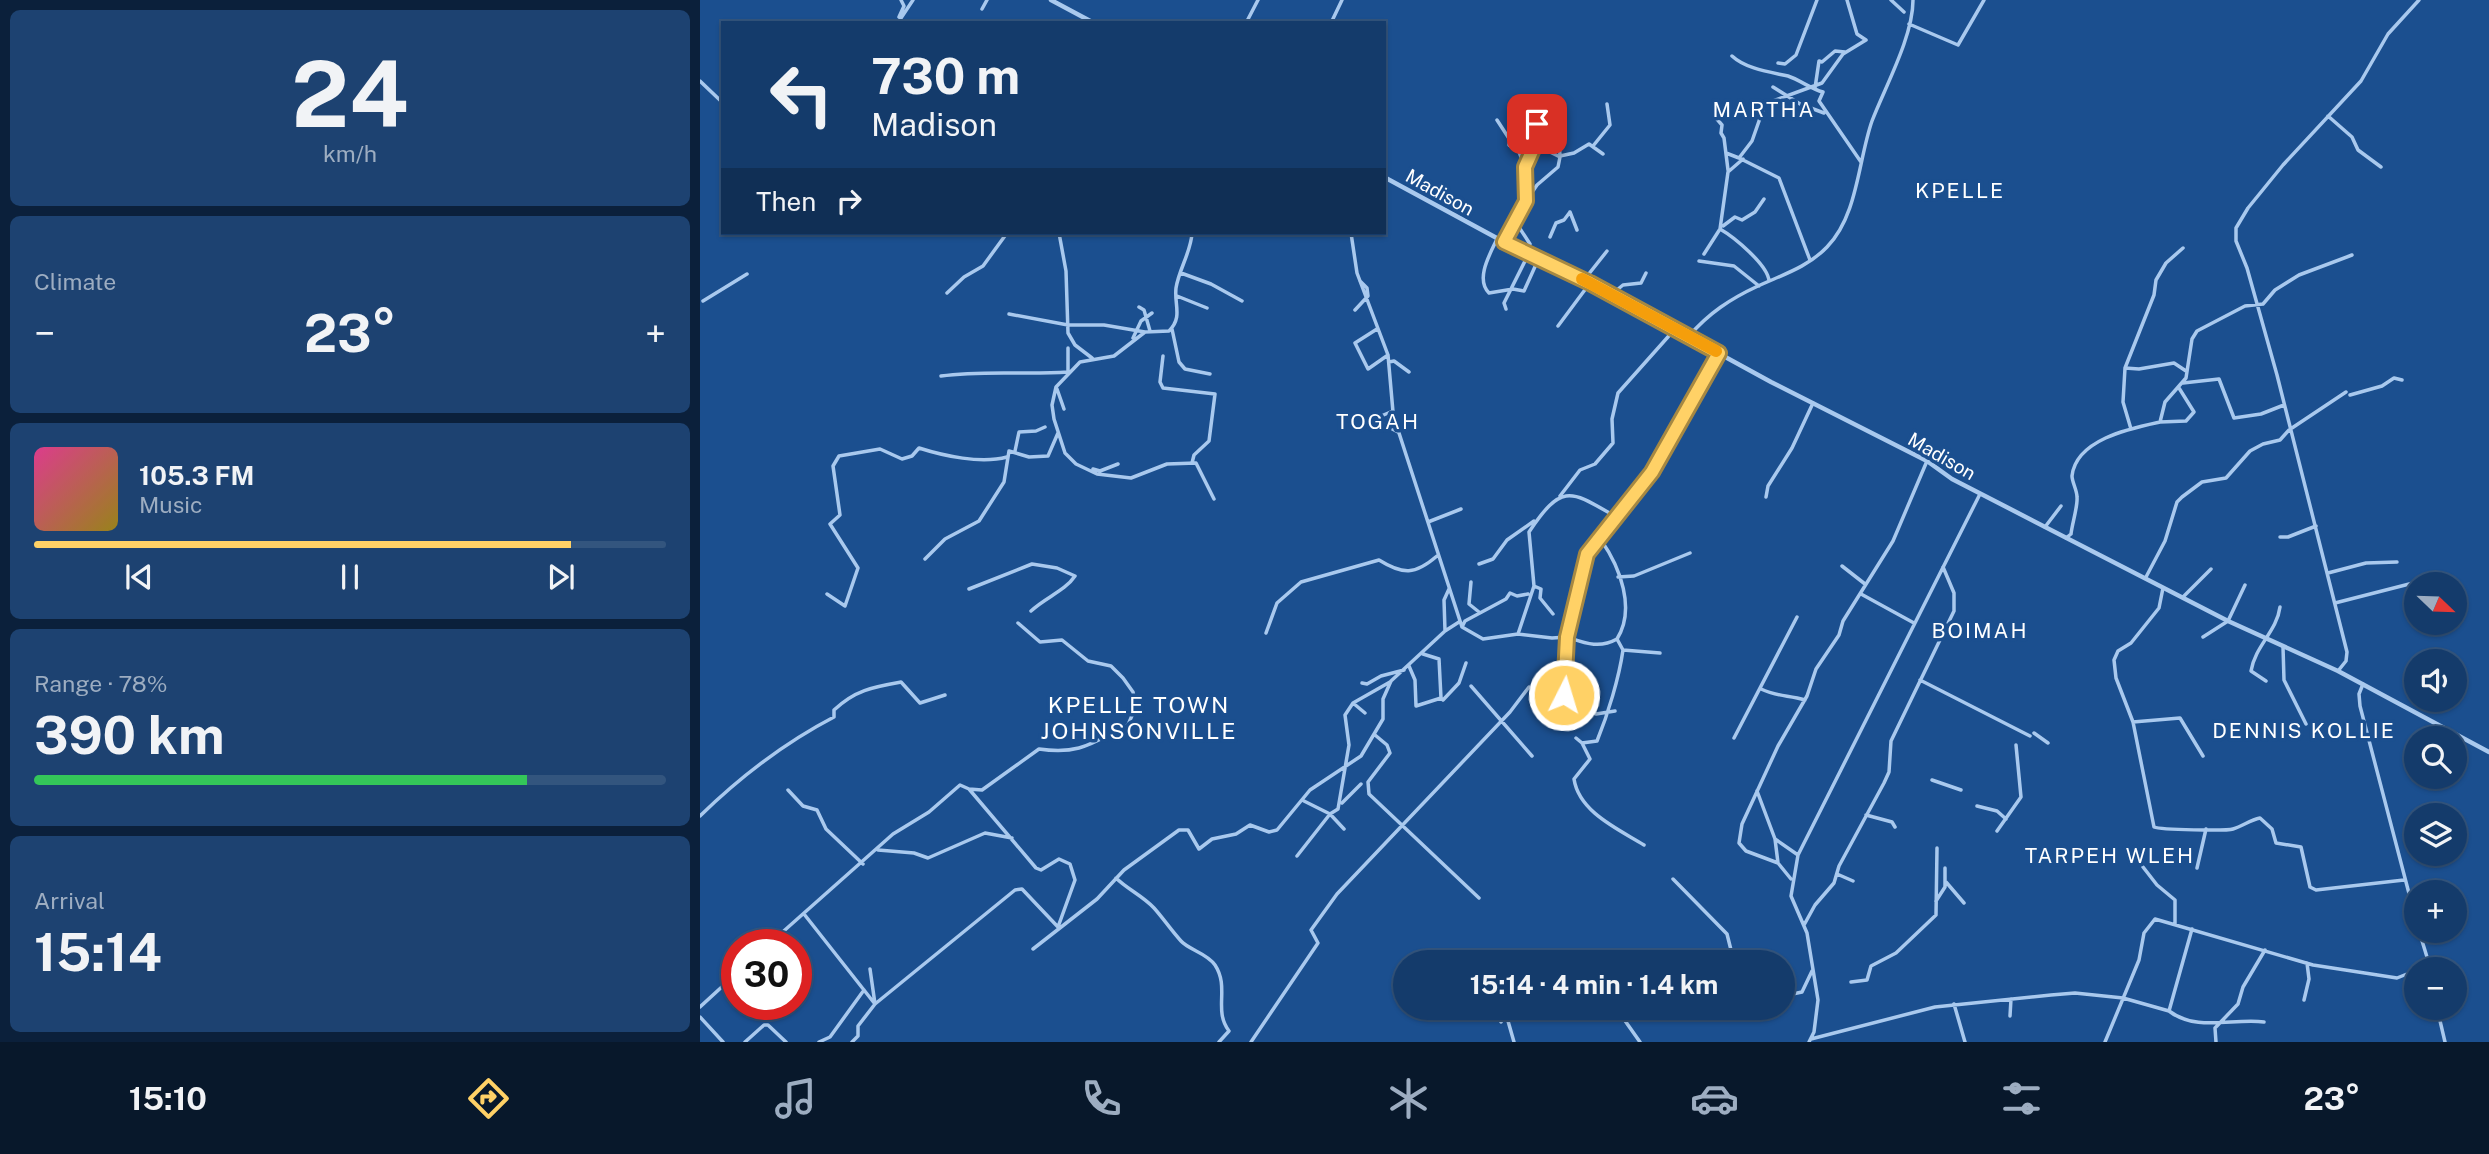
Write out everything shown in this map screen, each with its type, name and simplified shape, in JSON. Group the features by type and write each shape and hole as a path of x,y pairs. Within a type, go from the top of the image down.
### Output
{"street":[{"path":"901,0 904,6 899,21 913,0"},
{"path":"982,9 987,0"},
{"path":"1051,0 1090,21"},
{"path":"1247,21 1258,0"},
{"path":"1332,21 1342,0"},
{"path":"1778,63 1785,64 1796,55 1817,0"},
{"path":"1815,88 1829,77 1846,52 1866,40 1857,34 1847,0"},
{"path":"1891,0 1904,12"},
{"path":"1689,336 1708,314 1810,260 1829,246 1842,223 1871,123 1896,68 1913,0"},
{"path":"1909,24 1958,45 1984,0"},
{"path":"2338,671 2346,661 2347,652 2247,268 2236,241 2236,228 2248,208 2283,165 2361,81 2388,34 2419,0"},
{"path":"1079,21 1081,16"},
{"path":"1815,88 1819,61 1822,62 1835,51 1846,52"},
{"path":"1732,56 1739,63 1790,77 1807,88"},
{"path":"700,81 721,101"},
{"path":"1773,87 1800,104 1826,114"},
{"path":"1728,172 1752,141 1765,104 1807,88 1823,92 1819,101 1826,114 1861,162"},
{"path":"1504,242 1537,185 1558,167 1560,157 1557,100 1525,167"},
{"path":"1714,103 1716,118 1722,125 1728,172 1721,228"},
{"path":"1593,146 1609,125 1607,104"},
{"path":"1541,131 1530,115 1549,116"},
{"path":"2328,116 2352,137 2358,150 2381,167"},
{"path":"1497,120 1510,140 1509,145 1519,152 1530,153"},
{"path":"1536,145 1560,157 1589,144 1603,154"},
{"path":"1519,152 1525,167 1526,201"},
{"path":"1726,152 1779,178 1810,260"},
{"name":"Madison","path":"1386,178 1528,256 1612,294 1813,403 1927,461 1980,494 2228,621 2338,671 2489,752"},
{"path":"1704,254 1721,228 1735,217 1742,220 1749,216 1764,199"},
{"path":"1550,237 1556,223 1564,220 1570,212 1577,230"},
{"path":"1515,221 1530,244"},
{"path":"1721,228 1760,264 1768,274 1769,281"},
{"path":"947,293 983,266 1006,235"},
{"path":"1059,235 1066,271 1068,325 1075,345 1092,358"},
{"path":"1191,235 1181,273 1177,317 1173,327 1179,362 1185,369 1210,374"},
{"path":"1351,235 1360,281 1388,355 1393,411 1399,433 1461,625 1483,639 1518,634 1552,639 1567,637 1597,645 1616,639 1626,615 1611,555 1601,540"},
{"path":"1497,239 1486,265 1484,286 1491,294 1513,289 1525,290 1538,260"},
{"path":"2130,429 2123,402 2125,368 2154,295 2156,280 2166,263 2183,247"},
{"path":"1584,280 1606,251"},
{"path":"2160,422 2165,402 2183,383 2192,339 2197,331 2245,306 2263,304 2275,290 2299,275 2352,255"},
{"path":"1506,309 1504,303 1528,256"},
{"path":"1699,261 1734,266 1759,286"},
{"path":"1181,273 1211,284 1242,301"},
{"path":"1612,294 1623,285 1641,283 1646,273"},
{"path":"703,301 747,274"},
{"path":"1558,326 1590,283"},
{"path":"1177,296 1207,308"},
{"path":"1355,310 1367,299"},
{"path":"1139,307 1143,308 1147,331"},
{"path":"1131,342 1144,317 1152,313"},
{"path":"1009,314 1068,325 1162,332 1173,327"},
{"path":"1377,329 1355,343 1368,369 1388,355"},
{"path":"1518,634 1529,594 1534,586 1529,532 1580,470 1595,464 1612,443 1615,432 1612,419 1618,393 1675,329"},
{"path":"1118,464 1100,471 1076,464 1065,453 1052,405 1056,387 1068,372 1092,358 1114,356 1147,331"},
{"path":"1068,348 1068,372"},
{"path":"1573,728 1563,714 1567,637 1587,554 1601,540 1652,472 1719,353"},
{"path":"1163,356 1160,382 1163,388 1215,394 1209,441 1194,455 1192,463"},
{"path":"1389,362 1394,361 1409,372"},
{"path":"2125,368 2139,369 2174,363 2186,371"},
{"path":"941,376 972,371 1034,374 1068,372"},
{"path":"2146,577 2165,541 2177,502 2202,482 2226,478 2250,452 2263,444 2280,440 2289,430 2348,394 2382,386 2394,378 2402,380"},
{"path":"2183,383 2219,379 2234,418 2261,414 2284,405"},
{"path":"1056,387 1063,409"},
{"path":"2066,538 2071,534 2072,515 2077,502 2072,476 2089,446 2130,429 2160,422 2186,421 2194,412 2179,388"},
{"path":"1766,497 1768,486 1813,403"},
{"path":"1393,411 1374,419 1376,427 1383,424 1399,433"},
{"path":"1015,451 1019,432 1036,432 1045,427"},
{"path":"925,559 945,538 979,522 1004,482 1009,451 1029,457 1048,456 1059,431"},
{"path":"827,594 845,606 858,568 831,524 839,515 833,466 839,456 880,449 902,459 912,456 919,448 970,458 995,460 1007,457"},
{"path":"1792,880 1778,863 1746,851 1739,843 1742,824 1778,746 1805,700 1816,669 1893,541 1927,461"},
{"path":"1087,467 1097,474 1131,478 1167,464 1196,463 1214,499"},
{"path":"1980,494 1798,855 1791,896 1795,912 1804,925 1818,1000 1810,1041 1954,1004 2076,993 2123,998 2177,1017 2217,1024 2264,1022"},
{"path":"1560,496 1590,500 1618,518"},
{"path":"2045,527 2062,506"},
{"path":"1428,522 1461,509"},
{"path":"1479,564 1493,559 1507,540 1539,518"},
{"path":"2280,537 2288,537 2316,526"},
{"path":"1618,578 1634,576 1690,553"},
{"path":"1266,633 1277,603 1301,582 1379,560 1398,572 1419,570 1437,556"},
{"path":"2328,573 2366,563 2397,562"},
{"path":"969,589 1032,564 1057,568 1075,576 1066,588 1051,593 1031,611"},
{"path":"1842,566 1865,584"},
{"path":"1804,925 1815,905 1835,883 1837,874 1889,772 1891,741 1954,611 1954,593 1943,567"},
{"path":"2183,597 2211,569"},
{"path":"1471,582 1469,604 1479,612"},
{"path":"2203,637 2228,621 2245,585"},
{"path":"2335,603 2404,585"},
{"path":"1534,586 1541,589 1540,598 1553,614"},
{"path":"2164,586 2159,608 2131,643 2118,651 2114,660 2116,678 2133,722 2154,827 2180,831 2232,830 2260,818 2272,829 2276,844 2301,847 2310,887 2316,890 2404,880 2387,803 2360,706 2362,684"},
{"path":"1445,631 1444,600 1449,589"},
{"path":"1342,803 1343,770 1349,745 1345,715 1353,703 1391,681 1445,631 1461,625 1479,612 1506,599 1510,593 1517,596 1529,594"},
{"path":"1861,594 1914,624"},
{"path":"2266,681 2251,671 2266,638 2279,620 2280,607"},
{"path":"1734,738 1797,617"},
{"path":"787,929 894,834 937,807 960,785 982,790 1039,749 1065,753 1077,750 1128,725 1136,706 1133,692 1111,666 1088,661 1062,640 1040,642 1018,623"},
{"path":"1582,743 1597,741 1606,714 1623,650 1616,639"},
{"path":"2283,647 2284,680 2306,723"},
{"path":"1623,650 1660,653"},
{"path":"1423,654 1439,659 1441,698"},
{"path":"1406,668 1415,680 1416,706 1441,698 1443,700 1459,683 1466,663"},
{"path":"1362,683 1367,684 1406,668"},
{"path":"1920,680 2048,743"},
{"path":"1033,949 1097,899 1116,878 1179,830 1188,830 1199,849 1212,839 1236,834 1250,825 1274,832 1303,802 1310,790 1343,770 1361,755 1383,719 1383,699 1391,681"},
{"path":"700,816 775,753 824,726 834,717 834,710 854,693 868,687 901,682 920,702 945,695"},
{"path":"1471,686 1532,757"},
{"path":"1251,1042 1318,943 1311,930 1337,894 1530,688"},
{"path":"1760,689 1782,699 1791,696 1805,700"},
{"path":"1564,695 1595,714 1615,711"},
{"path":"1353,703 1365,713"},
{"path":"2133,722 2180,718 2203,756"},
{"path":"1375,735 1387,745 1390,753 1374,772 1367,791 1479,898"},
{"path":"1576,738 1582,743 1590,759 1574,779 1576,792 1589,808 1608,824 1644,845"},
{"path":"1997,831 2021,797 2016,745"},
{"path":"1932,780 1961,790"},
{"path":"1297,856 1330,814 1361,785"},
{"path":"969,789 1014,838 1036,868 1041,870 1059,859 1070,864 1075,880 1058,927"},
{"path":"788,790 803,806 817,810 826,830 863,864"},
{"path":"1757,791 1775,839 1778,863"},
{"path":"1303,802 1310,802 1330,814 1344,829"},
{"path":"1977,806 1997,811 2006,819"},
{"path":"1866,815 1892,822 1895,827"},
{"path":"2197,868 2206,829"},
{"path":"878,850 914,853 928,858 985,833 1014,838"},
{"path":"1775,839 1798,855"},
{"path":"1851,982 1867,980 1871,966 1896,953 1936,915 1937,848"},
{"path":"2143,867 2157,885 2175,900 2175,924"},
{"path":"1936,901 1946,882 1945,868"},
{"path":"1785,871 1793,874"},
{"path":"1837,874 1853,881"},
{"path":"1116,878 1153,906 1182,942 1192,946 1215,964 1224,996 1220,1008 1221,1020 1229,1031 1219,1042"},
{"path":"1673,879 1727,934 1731,950"},
{"path":"1946,882 1964,903"},
{"path":"852,1042 858,1036 858,1026 875,1004 1015,890 1022,889 1058,927"},
{"path":"804,914 875,1004"},
{"path":"2105,1042 2139,960 2144,933 2155,919 2306,963 2397,978 2404,975"},
{"path":"2169,1012 2192,929"},
{"path":"2216,1042 2217,1024 2238,1004 2243,987 2265,950"},
{"path":"2304,1000 2309,979 2306,963"},
{"path":"870,969 875,1004"},
{"path":"1795,993 1802,992 1813,969"},
{"path":"700,1007 721,988"},
{"path":"819,1042 830,1037 864,990"},
{"path":"2010,1016 2011,999"},
{"path":"1954,1004 1965,1042"},
{"path":"700,1017 723,1042"},
{"path":"1508,1020 1514,1042"},
{"path":"1624,1020 1640,1042"},
{"path":"2440,1020 2445,1042"},
{"path":"745,1042 768,1025 786,1042"}],"slow traffic":[{"path":"1582,279 1716,351"}],"district":[{"name":"MARTHA","path":"1764,109"},
{"name":"KPELLE","path":"1960,190"},
{"name":"TOGAH","path":"1378,421"},
{"name":"BOIMAH","path":"1980,630"},
{"name":"KPELLE TOWN JOHNSONVILLE","path":"1139,717"},
{"name":"DENNIS KOLLIE","path":"2304,730"},
{"name":"TARPEH WLEH","path":"2110,855"}],"route":[{"path":"1537,124 1541,131 1523,176 1526,181 1523,189 1526,201 1504,242 1528,256 1590,283 1719,353 1652,472 1601,540 1587,554 1567,637 1564,695"}]}
